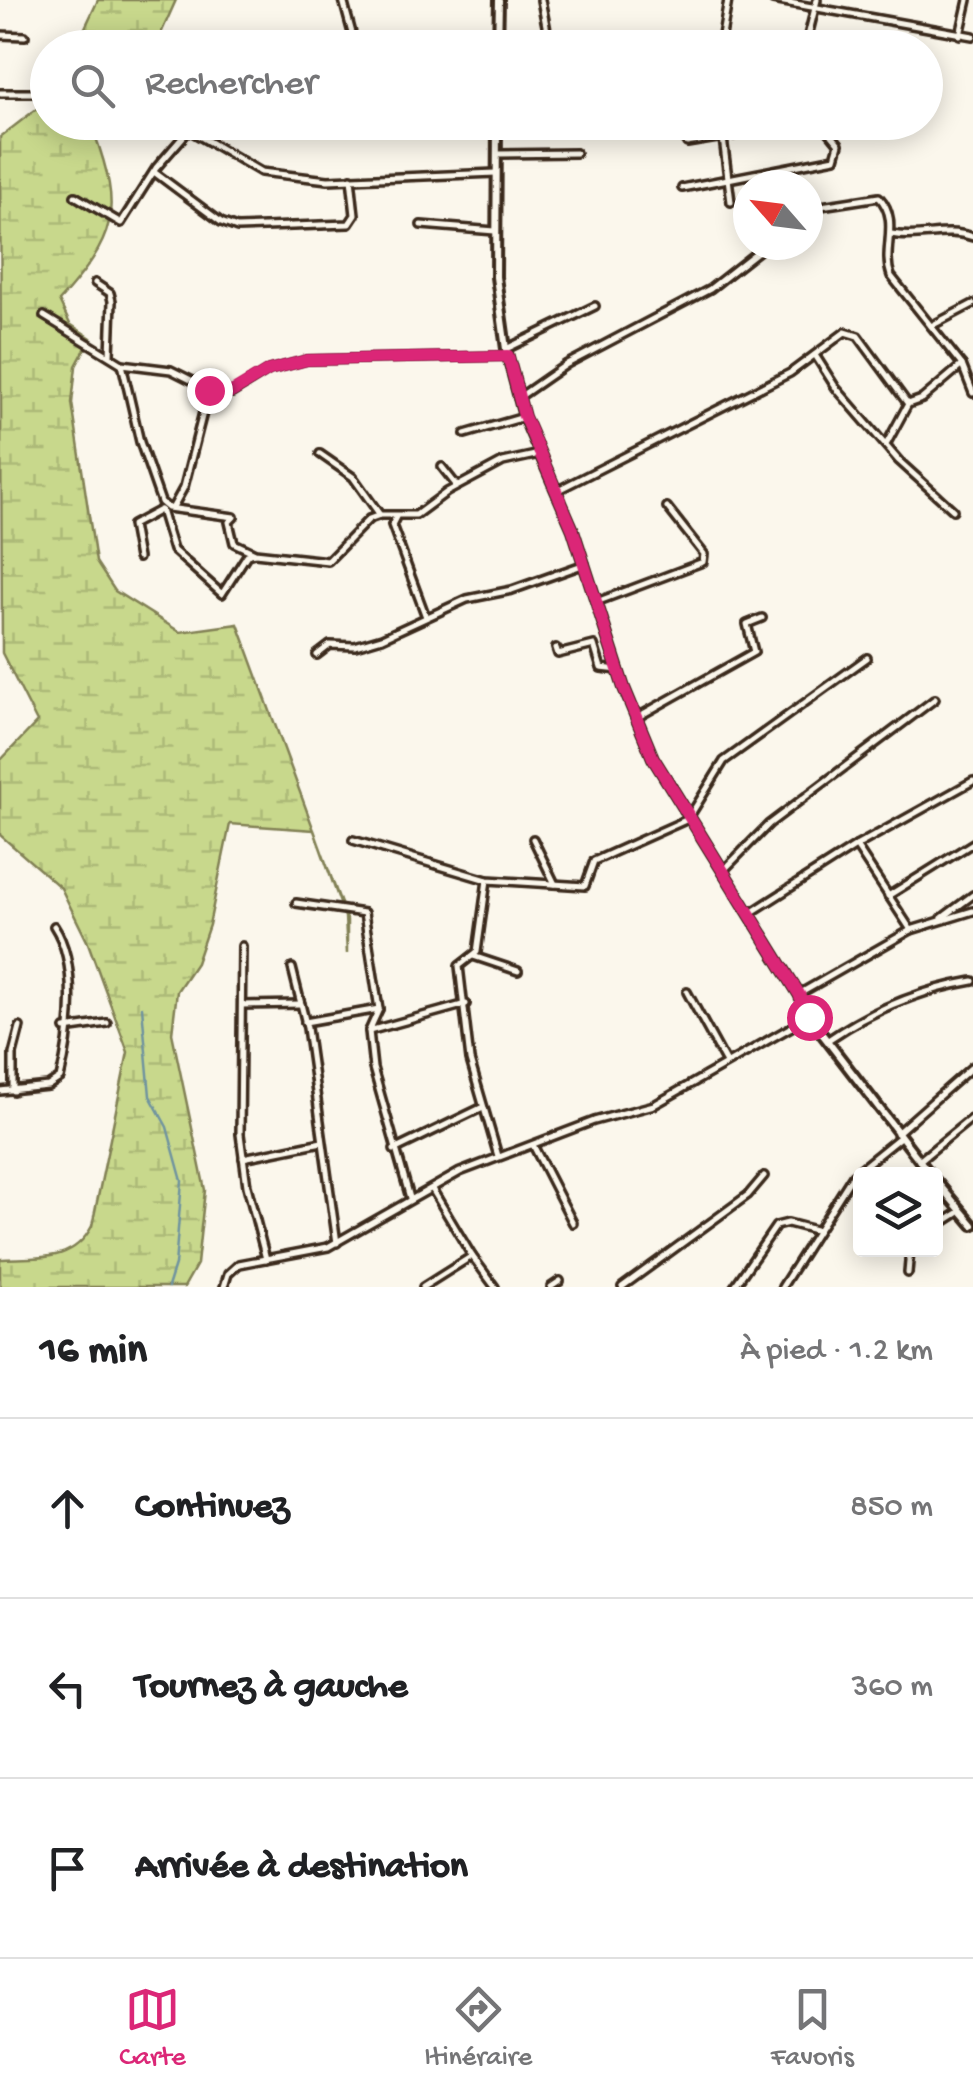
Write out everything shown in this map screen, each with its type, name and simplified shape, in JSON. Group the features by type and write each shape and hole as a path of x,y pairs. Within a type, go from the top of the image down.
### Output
{"street":[{"path":"343,0 351,30"},
{"path":"498,30 499,0"},
{"path":"541,0 547,30"},
{"path":"723,30 728,0"},
{"path":"773,0 816,4 942,30"},
{"path":"960,35 968,0"},
{"path":"810,30 816,4"},
{"path":"943,30 973,36"},
{"path":"0,35 25,36"},
{"path":"0,93 30,92"},
{"path":"75,196 121,223 181,140"},
{"path":"206,140 261,172 328,180 496,174"},
{"path":"497,140 495,231 507,353 524,416 586,564 636,718 688,819 799,994 809,1017 924,1167"},
{"path":"686,142 703,140"},
{"path":"720,140 731,202"},
{"path":"682,188 835,158 839,144 836,140"},
{"path":"497,154 576,154"},
{"path":"154,172 221,222 237,228 349,224 356,216 351,178"},
{"path":"823,206 880,197 890,211 891,234 885,261 891,276 962,365 973,393"},
{"path":"422,225 495,231"},
{"path":"891,234 924,237 935,230 949,230 973,237"},
{"path":"518,398 540,388 568,364 710,289 747,260"},
{"path":"95,283 110,293 112,301 110,355"},
{"path":"931,326 973,304"},
{"path":"44,316 122,364 171,370 211,392 232,392 269,370 307,360 507,353 596,306"},
{"path":"556,492 790,373 845,332 854,332 908,404"},
{"path":"814,355 836,388 886,444 953,510"},
{"path":"122,364 140,442 157,494 167,508 172,550 222,594 247,556 256,553"},
{"path":"886,444 908,404 922,399 962,365"},
{"path":"138,558 132,525 167,508 184,487 211,392"},
{"path":"465,434 524,416"},
{"path":"320,454 353,477 380,515"},
{"path":"167,508 234,517 229,522 234,542 256,553 328,562 369,519 380,515 416,515 456,486 503,462 540,454"},
{"path":"442,466 456,486"},
{"path":"599,601 703,562 704,554 666,507"},
{"path":"396,516 392,524 426,617"},
{"path":"317,655 330,645 355,646 382,638 467,599 512,590 586,564"},
{"path":"636,718 754,652 747,624 762,618"},
{"path":"556,648 558,654 565,656 594,646 601,668 619,670"},
{"path":"353,840 487,880 584,886 594,862 688,819 724,761 867,658"},
{"path":"722,873 769,824 935,699"},
{"path":"748,916 856,846 973,780"},
{"path":"533,839 555,884"},
{"path":"888,896 973,842"},
{"path":"856,846 911,930"},
{"path":"487,880 479,948 459,966 470,1060 498,1156"},
{"path":"936,923 973,895"},
{"path":"296,903 364,913 379,1009 369,1031 394,1150 410,1198"},
{"path":"799,994 911,930 973,911"},
{"path":"0,1091 13,1092 57,1082 70,981 66,945 54,926"},
{"path":"242,946 243,1158 266,1259"},
{"path":"473,956 518,970"},
{"path":"292,968 305,1022 337,1243"},
{"path":"828,1040 868,1012 936,988 973,980"},
{"path":"688,992 726,1063"},
{"path":"242,1006 301,1004"},
{"path":"369,1031 466,1004"},
{"path":"305,1022 379,1009"},
{"path":"224,1287 232,1267 337,1243 410,1198 498,1156 654,1105 809,1017"},
{"path":"65,1029 106,1024"},
{"path":"13,1092 13,1054 20,1027"},
{"path":"782,1287 852,1175 973,1066"},
{"path":"394,1150 482,1108"},
{"path":"919,1161 973,1117"},
{"path":"243,1158 322,1142"},
{"path":"533,1144 573,1223"},
{"path":"622,1287 748,1195 764,1176"},
{"path":"432,1188 495,1287"},
{"path":"943,1189 973,1226"},
{"path":"943,1223 961,1211"},
{"path":"734,1287 781,1223 816,1230"},
{"path":"423,1287 472,1256"},
{"path":"908,1273 909,1257"},
{"path":"551,1287 560,1281"}],"green space":[{"path":"98,0 176,0 163,30 84,30"},
{"path":"30,114 30,140 97,140 109,183 111,204 103,240 93,259 59,301 70,324 91,338 76,366 72,403 96,562 115,591 180,632 238,624 314,830 230,824 209,925 196,963 177,991 172,1033 205,1190 197,1264 184,1287 0,1287 0,1259 65,1252 84,1238 92,1226 128,1052 88,943 61,888 0,835 0,761 37,722 2,653 0,137"},
{"path":"318,842 347,920 347,954 345,917"}],"waterway":[{"path":"142,1007 150,1096 167,1127 182,1181 175,1265 168,1287"}],"route":[{"path":"209,390 232,392 269,370 307,360 508,356 524,416 573,530 624,688 653,758 799,994 809,1017"}]}
